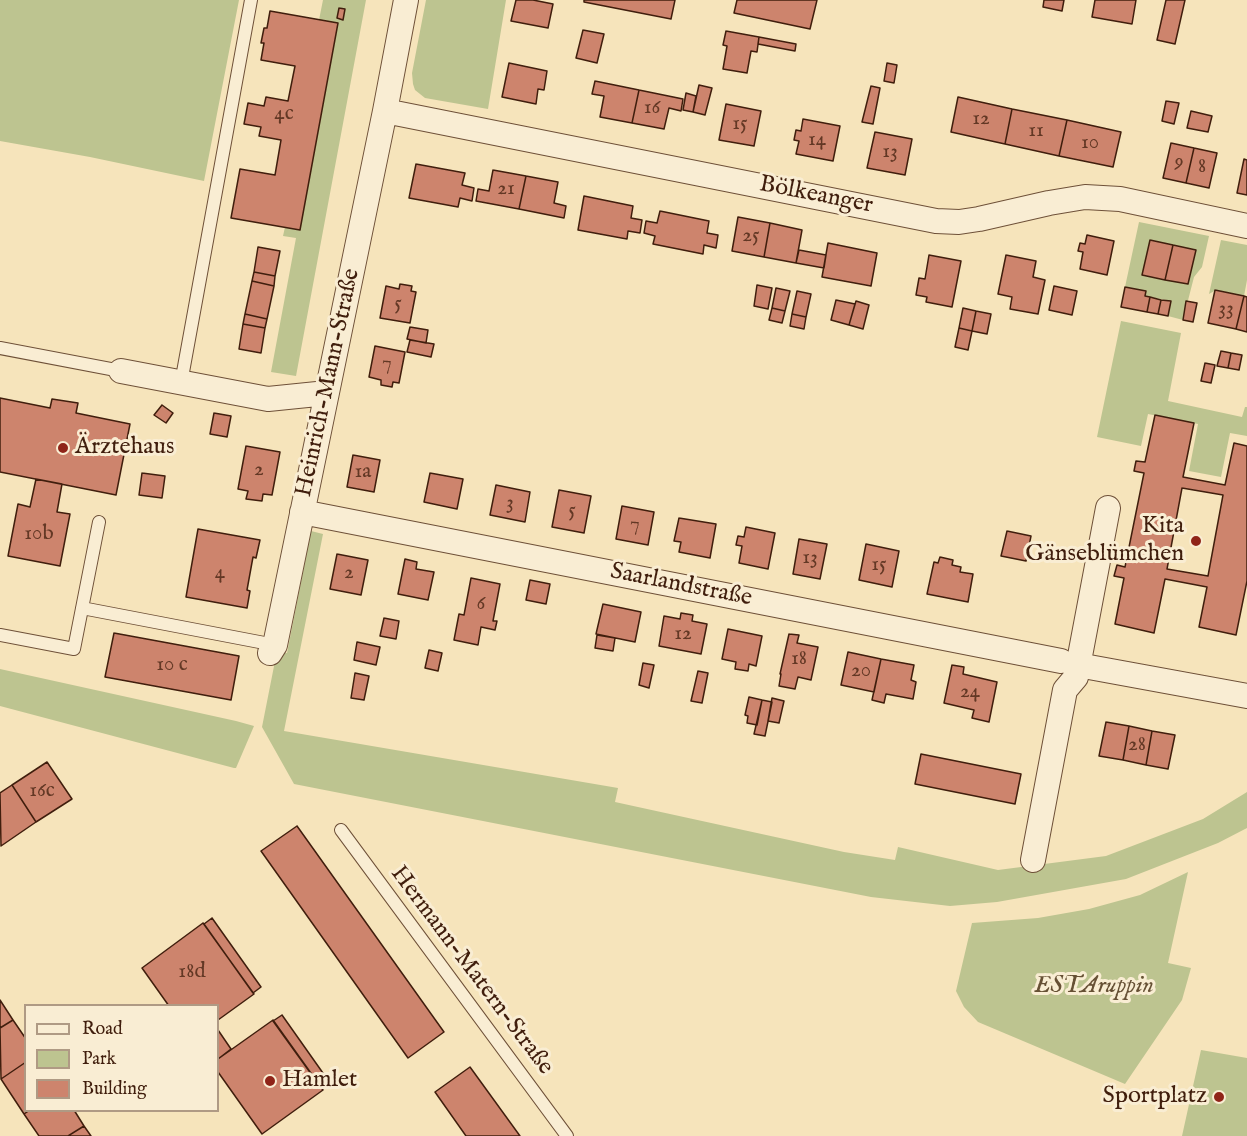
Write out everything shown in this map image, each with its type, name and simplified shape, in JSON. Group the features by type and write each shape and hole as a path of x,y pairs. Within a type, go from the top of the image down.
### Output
{"street":[{"name":"Heinrich-Mann-Straße","path":"272,649 327,393 406,0"},
{"name":"Bölkeanger","path":"385,111 936,221 959,222 979,219 1085,197 1120,199 1247,226"},
{"path":"121,371 268,399 327,393"},
{"path":"1033,860 1065,690 1108,508"},
{"name":"Saarlandstraße","path":"302,512 1072,668 1247,696"}],"lane":[{"path":"181,383 251,0"},
{"path":"0,348 121,371"},
{"path":"0,635 74,649 99,522"},
{"path":"82,608 272,649"},
{"name":"Hermann-Matern-Straße","path":"341,830 567,1136"}],"green space":[{"path":"0,0 239,0 204,181 0,141"},
{"path":"323,0 366,0 296,376 271,372 296,238 283,236 285,227 300,230 338,24 319,20"},
{"path":"426,0 506,0 488,109 425,98 415,90 412,73"},
{"path":"1139,222 1209,236 1202,267 1194,277 1183,320 1168,316 1171,301 1145,296 1145,291 1125,287"},
{"path":"1221,240 1247,245 1247,280 1244,296 1216,290 1209,294"},
{"path":"1121,321 1181,333 1168,401 1242,417 1247,407 1247,436 1230,433 1221,477 1189,471 1198,424 1148,414 1141,446 1097,437"},
{"path":"311,531 323,534 284,731 618,788 615,802 844,852 895,860 898,847 998,870 1106,856 1203,819 1247,792 1247,828 1218,843 1126,879 997,902 950,906 871,897 294,784 262,727 277,651 287,653"},
{"path":"0,669 254,726 236,768 234,768 0,706"},
{"name":"ESTAruppin","path":"1188,872 1168,963 1191,968 1182,1000 1125,1084 978,1022 964,1007 956,991 972,923 1038,918 1089,909 1140,895"},
{"name":"Sportplatz","path":"1201,1050 1247,1058 1247,1136 1182,1136"}],"building":[{"path":"516,0 533,0 553,4 548,28 511,21"},
{"path":"584,0 675,0 671,19 584,2"},
{"path":"737,0 817,0 810,29 734,13"},
{"path":"1044,0 1064,0 1062,11 1043,7"},
{"path":"1095,0 1136,0 1132,24 1092,17"},
{"path":"1166,0 1185,0 1175,44 1157,40"},
{"path":"339,8 345,9 343,20 337,18"},
{"path":"270,11 338,23 300,230 231,218 240,169 275,175 281,140 259,136 261,127 244,124 248,103 264,106 266,97 288,101 295,66 261,60 264,43 261,43"},
{"path":"583,30 604,34 597,63 576,58"},
{"path":"726,31 759,37 757,52 751,51 747,73 723,69 727,46 723,45"},
{"path":"759,37 796,44 795,51 758,44"},
{"path":"509,63 547,71 544,90 538,89 536,104 502,97"},
{"path":"887,63 897,65 894,83 884,81"},
{"path":"595,81 639,90 632,123 600,117 604,96 592,94"},
{"path":"699,85 712,88 705,115 693,112"},
{"path":"871,86 880,88 873,124 862,122"},
{"path":"639,90 683,99 681,111 669,108 664,129 632,123"},
{"path":"686,93 696,96 693,112 683,110"},
{"path":"958,97 1012,109 1005,144 951,132"},
{"path":"1166,101 1179,103 1174,124 1162,121"},
{"path":"726,104 761,111 754,146 719,140"},
{"path":"1012,109 1067,120 1059,156 1005,144"},
{"path":"1191,111 1212,116 1208,132 1187,128"},
{"path":"803,119 840,126 833,161 796,154 799,141 794,140 796,130 801,131"},
{"path":"1067,120 1121,132 1113,167 1059,156"},
{"path":"875,132 912,139 905,175 867,168"},
{"path":"1171,143 1194,148 1186,183 1163,178"},
{"path":"1194,148 1217,153 1209,188 1186,183"},
{"path":"1244,159 1247,160 1247,195 1237,193"},
{"path":"416,164 465,173 462,185 474,188 472,201 460,198 458,207 409,198"},
{"path":"493,170 526,176 519,209 476,201 478,189 489,191"},
{"path":"526,176 558,182 554,203 566,206 564,218 519,209"},
{"path":"584,196 633,206 631,218 642,220 640,233 628,231 627,239 578,230"},
{"path":"660,211 709,221 707,233 718,235 716,248 704,245 703,254 653,244 655,236 644,233 646,221 657,223"},
{"path":"738,217 770,223 764,257 732,251"},
{"path":"770,223 802,230 796,263 764,257"},
{"path":"1087,235 1114,241 1107,275 1080,269 1083,252 1078,251 1080,243 1085,244"},
{"path":"1150,240 1173,245 1165,280 1142,275"},
{"path":"828,243 877,253 871,286 822,277"},
{"path":"1173,245 1196,250 1188,284 1165,280"},
{"path":"258,247 280,251 275,276 254,272"},
{"path":"799,250 826,255 824,268 796,263"},
{"path":"929,255 961,261 952,307 926,302 927,297 916,295 919,278 925,279"},
{"path":"1006,255 1036,261 1033,277 1045,280 1038,314 1010,309 1012,297 998,294"},
{"path":"254,272 275,276 274,286 252,281"},
{"path":"252,281 274,286 267,319 245,314"},
{"path":"400,284 412,286 411,291 416,292 410,323 380,318 386,286 399,289"},
{"path":"757,285 772,288 768,309 754,306"},
{"path":"1054,286 1077,291 1072,315 1049,310"},
{"path":"1125,287 1146,291 1145,296 1150,297 1147,312 1121,307"},
{"path":"776,288 790,291 785,311 772,308"},
{"path":"1215,290 1244,296 1236,329 1208,323"},
{"path":"797,291 811,294 806,317 792,314"},
{"path":"1244,296 1247,297 1247,332 1236,329"},
{"path":"1150,297 1161,300 1158,314 1147,312"},
{"path":"836,300 855,304 849,325 831,320"},
{"path":"1161,300 1171,301 1168,316 1158,314"},
{"path":"856,301 869,305 863,329 849,325"},
{"path":"1186,301 1197,303 1193,322 1183,320"},
{"path":"772,308 785,311 782,323 769,320"},
{"path":"963,308 976,311 972,331 959,328"},
{"path":"976,311 991,314 987,334 972,331"},
{"path":"245,314 267,319 265,328 243,324"},
{"path":"792,314 806,317 804,329 790,326"},
{"path":"243,324 265,328 261,353 239,349"},
{"path":"410,327 428,330 426,343 407,339"},
{"path":"959,328 972,331 968,350 955,347"},
{"path":"410,340 434,344 431,357 407,352"},
{"path":"375,346 405,352 399,383 393,382 392,387 381,385 381,380 369,377"},
{"path":"1221,351 1231,353 1228,368 1217,366"},
{"path":"1231,353 1242,355 1239,370 1228,368"},
{"path":"1205,363 1215,365 1211,383 1201,381"},
{"name":"Ärztehaus","path":"0,398 50,408 52,399 78,403 76,413 130,424 116,495 0,472"},
{"path":"162,405 173,413 166,423 154,415"},
{"path":"214,413 231,416 227,437 210,434"},
{"path":"1155,415 1194,423 1183,477 1225,485 1234,443 1247,446 1247,581 1236,635 1199,627 1207,587 1165,579 1154,633 1115,624 1124,578 1114,576 1117,565 1125,567 1144,473 1134,471 1136,461 1145,462","holes":["1182,488 1223,495 1208,576 1167,569"]},
{"path":"246,446 280,452 272,495 263,494 262,501 246,499 248,491 238,489"},
{"path":"353,455 380,460 374,492 347,487"},
{"path":"142,473 165,476 162,498 139,495"},
{"path":"430,473 463,479 457,509 424,502"},
{"path":"36,479 62,484 57,512 70,514 60,566 8,556 18,504 30,507"},
{"path":"496,485 530,492 525,522 490,515"},
{"path":"559,490 591,496 584,533 552,527"},
{"path":"622,506 654,512 648,545 616,539"},
{"path":"679,518 716,524 710,558 679,552 681,542 674,541"},
{"path":"746,527 775,533 768,569 739,563 742,546 736,545 738,536 744,537"},
{"path":"198,529 260,540 256,558 253,557 247,590 250,591 247,608 186,597"},
{"path":"1007,531 1031,536 1026,561 1001,556"},
{"path":"799,539 827,544 820,579 793,574"},
{"path":"866,544 899,551 892,587 859,580"},
{"path":"337,554 368,560 361,595 330,589"},
{"path":"940,557 953,560 952,565 961,567 960,572 973,574 968,602 927,594 934,562 938,563"},
{"path":"405,559 417,562 416,569 434,572 428,600 398,594"},
{"path":"471,578 500,584 493,621 497,621 495,630 481,627 478,645 454,640 459,614 464,615"},
{"path":"530,580 550,584 546,604 526,600"},
{"path":"603,604 641,612 635,642 596,634"},
{"path":"681,613 693,615 692,621 707,624 701,654 659,646 664,616 680,619"},
{"path":"384,618 399,621 396,639 380,636"},
{"path":"728,629 762,636 756,666 749,664 748,671 735,669 736,662 722,659"},
{"path":"114,633 239,656 231,700 105,677"},
{"path":"789,634 799,635 797,643 818,647 811,680 798,677 795,689 779,686"},
{"path":"597,635 615,638 613,651 595,648"},
{"path":"357,642 380,647 376,665 354,660"},
{"path":"429,650 442,653 438,671 425,668"},
{"path":"848,652 881,659 874,692 841,685"},
{"path":"881,659 914,665 911,680 916,682 913,699 886,694 884,703 872,700"},
{"path":"643,663 654,665 649,688 639,685"},
{"path":"952,665 964,667 963,674 997,682 989,722 972,718 974,710 944,703"},
{"path":"698,671 708,673 702,703 691,701"},
{"path":"355,673 369,676 364,700 351,698"},
{"path":"749,697 762,700 757,725 747,723 748,716 745,715"},
{"path":"772,698 784,701 779,723 768,721"},
{"path":"762,700 772,702 765,736 754,734"},
{"path":"1106,722 1129,726 1123,760 1099,756"},
{"path":"1129,726 1152,731 1146,765 1123,760"},
{"path":"1152,731 1175,735 1168,769 1146,765"},
{"path":"921,754 1021,774 1015,804 915,784"},
{"path":"47,762 72,799 36,822 12,785"},
{"path":"12,785 36,822 1,846 0,793"},
{"path":"297,826 444,1032 408,1058 261,851"},
{"path":"212,918 261,987 253,993 204,924"},
{"path":"203,923 254,994 219,1019 219,1004 168,1004 142,968"},
{"path":"0,1000 13,1020 0,1028"},
{"path":"282,1015 330,1083 322,1089 273,1021"},
{"path":"13,1020 24,1036 24,1063 1,1079 0,1028"},
{"name":"Hamlet","path":"273,1020 323,1090 262,1134 219,1073 219,1058"},
{"path":"219,1031 231,1049 219,1058"},
{"path":"24,1063 24,1112 27,1112 24,1114 1,1079"},
{"path":"470,1067 520,1136 466,1136 435,1092"},
{"path":"27,1112 75,1112 84,1126 68,1136 39,1136 24,1114"},
{"path":"84,1126 91,1136 68,1136"}],"place":[{"name":"Ärztehaus","path":"63,448"},
{"name":"Kita Gänseblümchen","path":"1196,541"},
{"name":"Hamlet","path":"270,1081"},
{"name":"Sportplatz","path":"1219,1097"}]}
